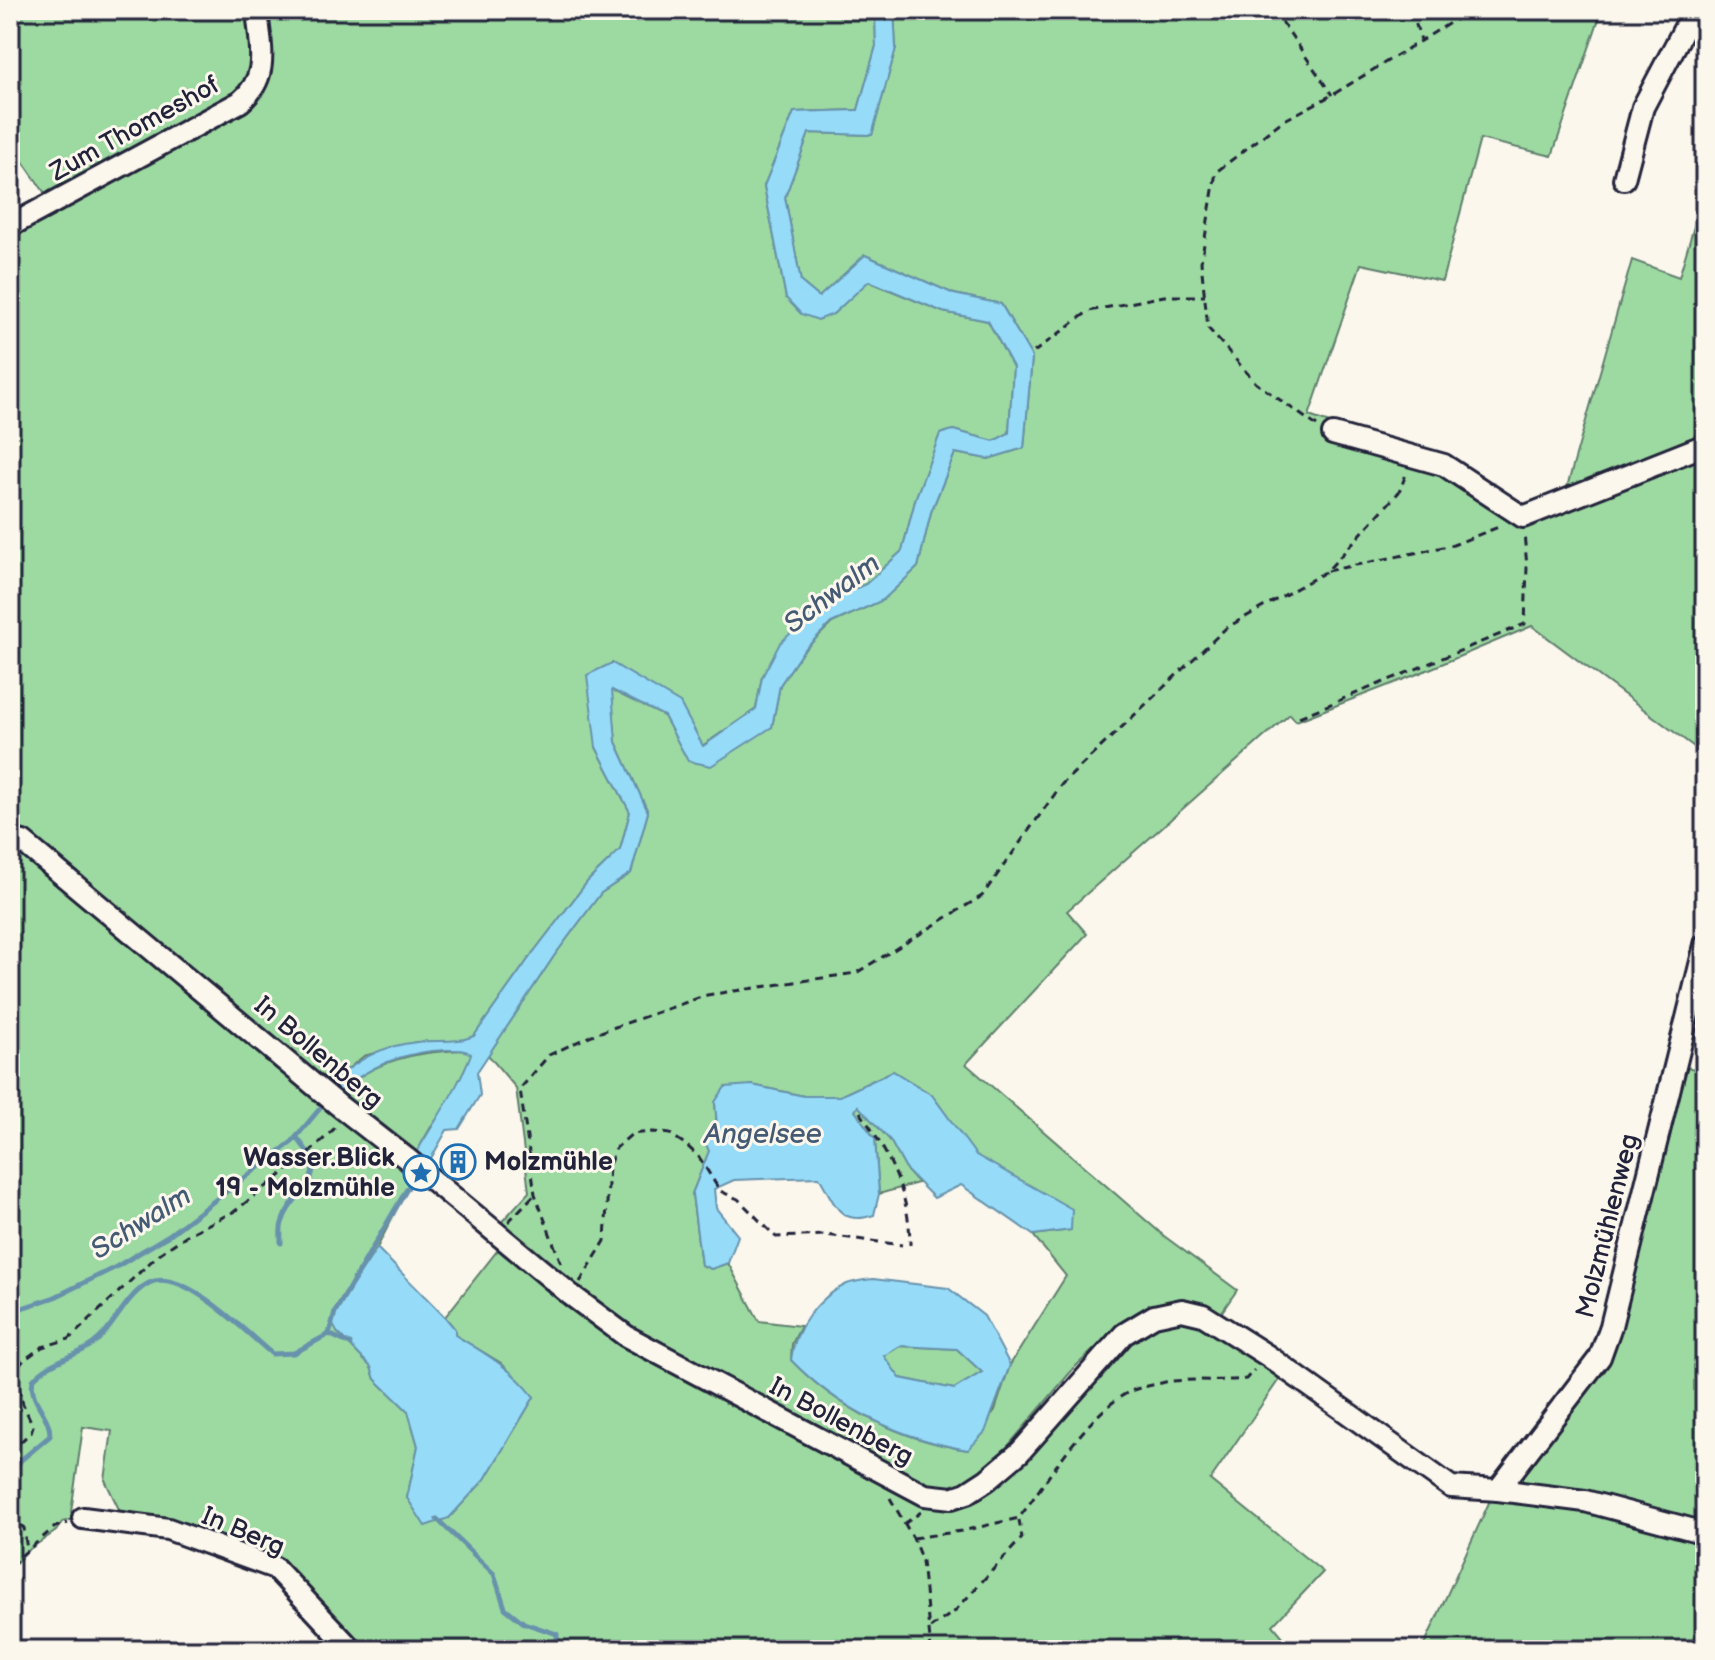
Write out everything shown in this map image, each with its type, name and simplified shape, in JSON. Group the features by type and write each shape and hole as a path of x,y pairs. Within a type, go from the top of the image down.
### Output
{"street":[{"name":"Zum Thomeshof","path":"10,226 248,96 258,80 263,62 257,10"},
{"path":"1624,179 1643,107 1694,10"},
{"path":"1333,434 1444,465 1523,517 1705,445"},
{"name":"In Bollenberg","path":"10,839 23,842 566,1291 626,1336 925,1495 952,1498 977,1487 1020,1452 1124,1334 1139,1323 1167,1312 1182,1310 1203,1315 1268,1356 1451,1487 1585,1501 1705,1533"},
{"name":"Molzmühlenweg","path":"1498,1490 1600,1357 1611,1326 1705,945"},
{"name":"In Berg","path":"83,1518 168,1529 275,1568 352,1650"}],"path":[{"path":"1274,10 1332,95"},
{"path":"1411,10 1421,40"},
{"path":"1333,434 1256,383 1208,328 1201,262 1216,172 1281,122 1332,95 1471,10"},
{"path":"1034,352 1089,311 1164,296 1205,296"},
{"path":"1327,571 1399,492 1412,457"},
{"path":"566,1291 562,1264 535,1194 520,1089 549,1055 592,1035 707,995 856,973 982,896 1062,784 1226,628 1327,571 1453,545 1523,517 1527,567 1525,624 1299,717"},
{"path":"10,1452 31,1432 33,1426 23,1404 16,1375 24,1360 42,1347 69,1339 159,1254 187,1235 235,1211 309,1153 337,1103"},
{"path":"860,1112 885,1150 900,1183 908,1210 910,1245"},
{"path":"566,1291 605,1241 609,1165 616,1148 632,1134 670,1134 699,1157 720,1191 738,1199 776,1237 826,1235 902,1245"},
{"path":"497,1233 535,1194"},
{"path":"913,1538 1019,1518 1072,1445 1102,1411 1129,1392 1168,1382 1246,1379 1268,1356"},
{"path":"887,1476 885,1488 922,1561 931,1650"},
{"path":"10,1516 24,1528 27,1551"},
{"path":"10,1565 55,1527 83,1518"},
{"path":"930,1628 954,1612 1022,1538 1019,1518"}],"green space":[{"path":"10,10 875,10 876,46 858,110 794,112 764,186 786,298 833,314 868,281 943,312 988,321 1013,367 1009,433 994,441 953,430 940,434 916,497 902,551 866,584 825,602 762,677 756,709 702,746 612,663 596,747 630,812 620,850 588,881 474,1036 462,1041 416,1042 364,1056 327,1086 10,834 10,234 56,209 10,143"},
{"path":"894,10 1602,10 1552,156 1480,139 1442,281 1361,264 1309,416 1439,460 1522,514 1563,501 1632,260 1679,277 1705,189 1705,755 1532,626 1296,721 1290,714 1067,911 1087,934 966,1064 1164,1236 1237,1290 1219,1316 1161,1307 1124,1321 1074,1368 974,1483 950,1491 924,1488 628,1333 497,1227 529,1192 516,1088 488,1055 554,956 601,893 631,873 648,812 616,742 611,690 664,716 688,760 772,727 780,685 803,651 832,623 883,600 918,567 931,512 955,453 988,459 1024,448 1032,357 1001,304 954,294 865,255 819,297 801,282 785,197 809,133 872,135 896,48","holes":["893,1071 932,1095 975,1155 1071,1209 1070,1230 1033,1235 1066,1276 1010,1365 995,1410 968,1450 919,1439 872,1420 809,1378 791,1360 792,1344 801,1326 759,1321 728,1263 711,1269 701,1265 692,1194 709,1151 710,1132 717,1126 715,1102 752,1085 804,1096 840,1096"]},
{"path":"10,844 410,1171 409,1178 412,1179 377,1248 337,1309 337,1332 371,1367 375,1379 408,1411 418,1446 407,1498 449,1518 485,1479 534,1397 501,1363 455,1335 455,1329 445,1317 501,1246 614,1341 924,1503 980,1495 1011,1473 1133,1333 1166,1318 1190,1316 1282,1375 1210,1480 1323,1572 1273,1625 1294,1650 358,1650 277,1565 124,1520 105,1480 112,1431 83,1427 71,1512 87,1515 62,1522 56,1531 27,1551 10,1569"},
{"path":"465,1050 472,1054 448,1104 413,1158 337,1094 381,1065 413,1055"},
{"path":"1687,1067 1705,1072 1705,1503 1699,1525 1519,1486 1515,1476 1604,1361 1647,1226"},
{"path":"858,1105 890,1140 907,1171 918,1183 879,1194 875,1139 855,1111"},
{"path":"900,1346 957,1349 982,1372 954,1389 900,1378 883,1356"},
{"path":"1492,1496 1583,1506 1705,1539 1705,1650 1422,1650"}],"water":[{"path":"875,10 894,10 896,48 872,135 809,133 785,197 801,282 819,297 865,255 954,294 1001,304 1032,357 1024,448 988,459 955,453 931,512 918,567 883,600 831,623 803,651 780,685 772,727 711,766 688,761 664,716 612,690 616,742 648,812 631,873 601,893 554,956 477,1072 480,1095 459,1129 447,1130 425,1169 413,1158 452,1094 471,1054 456,1050 417,1053 375,1068 337,1094 327,1086 358,1062 379,1051 403,1044 460,1040 474,1036 588,881 620,850 630,812 596,747 587,675 612,663 680,703 703,746 756,709 762,677 780,643 825,602 866,584 902,551 916,497 940,434 953,430 994,441 1009,433 1013,367 988,321 943,312 869,281 833,314 818,320 801,314 786,298 764,186 794,112 858,110 876,46"},
{"name":"Angelsee","path":"893,1071 932,1095 976,1155 1072,1209 1071,1230 1033,1235 961,1185 934,1198 907,1171 890,1140 858,1106 855,1111 875,1139 879,1194 874,1215 853,1218 845,1215 834,1204 819,1177 734,1180 714,1189 716,1208 738,1236 728,1263 711,1269 701,1265 692,1194 709,1151 705,1142 717,1126 715,1102 725,1087 752,1085 804,1096 840,1096"},
{"path":"377,1248 445,1317 455,1329 455,1335 508,1370 534,1397 485,1479 449,1518 425,1526 407,1498 418,1446 408,1411 375,1379 371,1367 332,1323 337,1309"},
{"path":"873,1279 948,1288 984,1316 1010,1365 985,1432 968,1450 919,1438 872,1419 829,1393 791,1360 802,1326 826,1297 847,1284","holes":["900,1346 957,1349 982,1372 954,1389 900,1378 884,1356"]}],"waterway":[{"name":"Schwalm","path":"10,1312 55,1297 116,1267 169,1235 292,1142 327,1100"},
{"path":"281,1243 281,1225 287,1211 312,1174 307,1152 296,1137"},
{"path":"350,1344 329,1334 335,1312 414,1177"},
{"path":"10,1476 21,1460 50,1436 47,1421 34,1395 33,1380 48,1367 100,1338 134,1294 149,1283 163,1280 196,1293 231,1318 272,1354 294,1353 329,1334"},
{"path":"10,1506 10,1511"},
{"path":"437,1519 494,1574 505,1608 524,1623 557,1634 557,1650"}],"place":[{"name":"Molzmühle","path":"458,1162"},
{"name":"Wasser.Blick 19 - Molzmühle","path":"421,1173"}]}
